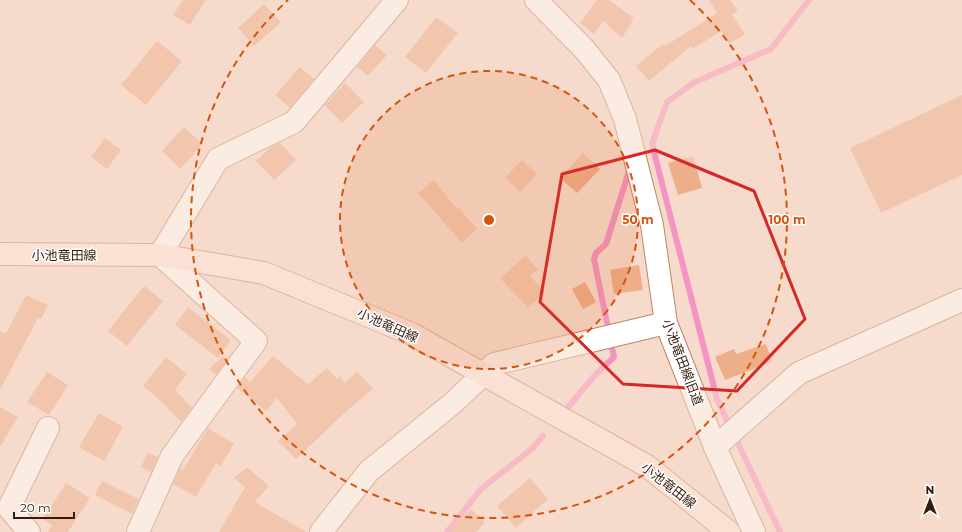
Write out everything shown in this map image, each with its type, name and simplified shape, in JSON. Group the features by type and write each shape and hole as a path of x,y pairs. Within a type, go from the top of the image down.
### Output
{"main road":[{"name":"小池竜田線","path":"0,254 160,255 264,273 412,334 647,466 729,532"}],"street":[{"path":"138,532 172,456 256,341 160,255 218,159 294,122 397,0"},
{"name":"小池竜田線旧道","path":"536,0 585,50 609,80 622,112 652,225 666,323 728,436 754,532"},
{"path":"728,436 799,373 962,300"},
{"path":"321,532 369,471 453,403 494,364 666,323"},
{"path":"29,532 9,508 48,428"}],"highlighted area":[{"path":"655,150 754,191 805,319 737,391 623,384 540,302 562,174"}],"building":[{"path":"183,0 206,0 190,25 173,15"},
{"path":"597,0 609,0 634,18 622,38 603,21 594,34 580,23"},
{"path":"709,0 730,0 738,11 732,15 745,34 729,44 721,31 693,49 691,46 649,81 636,66 663,44 665,46 717,13"},
{"path":"264,4 281,22 254,46 238,28"},
{"path":"436,17 458,33 426,73 405,57"},
{"path":"157,41 182,61 146,105 121,85"},
{"path":"375,45 387,55 368,76 357,67"},
{"path":"300,67 314,79 290,108 275,95"},
{"path":"345,83 364,102 342,123 325,105"},
{"path":"962,95 962,175 881,213 850,148"},
{"path":"184,127 203,144 180,169 162,151"},
{"path":"105,138 121,150 107,169 91,157"},
{"path":"280,143 296,160 274,180 256,161 271,147"},
{"path":"583,153 600,169 577,193 560,178"},
{"path":"693,156 702,188 678,195 668,163"},
{"path":"522,160 537,174 520,192 505,178"},
{"path":"434,180 457,209 459,208 477,229 462,243 418,193"},
{"path":"526,256 538,270 530,276 545,292 528,308 500,278"},
{"path":"639,265 643,290 614,294 610,270"},
{"path":"585,282 596,302 583,309 572,289"},
{"path":"144,286 163,301 127,346 108,331"},
{"path":"26,295 48,305 41,319 38,318 0,390 0,331 6,334"},
{"path":"188,307 231,340 218,358 175,325"},
{"path":"766,344 772,362 725,380 715,357 734,349 736,354"},
{"path":"223,356 227,360 216,375 209,369"},
{"path":"273,356 308,384 327,368 337,379 339,376 345,383 357,371 373,389 350,408 296,459 278,441 297,424 277,398 266,411 237,388 245,377 250,382"},
{"path":"166,357 187,374 175,390 192,408 181,422 161,401 143,386"},
{"path":"47,372 68,385 49,415 27,402"},
{"path":"0,407 18,417 0,447"},
{"path":"99,413 123,427 104,461 79,447"},
{"path":"208,428 234,444 220,467 216,463 196,497 173,484 180,468 183,470"},
{"path":"148,453 158,457 151,472 141,467"},
{"path":"247,467 269,486 255,502 306,532 219,532 245,487 234,478"},
{"path":"530,478 548,499 516,528 497,506"},
{"path":"102,481 139,499 132,514 95,495"},
{"path":"66,483 90,498 68,532 48,532 52,525 43,519"},
{"path":"471,509 485,522 476,532 450,532"}],"waterway":[{"path":"780,532 717,399 652,144 667,102 693,83 771,49 809,0"},
{"path":"569,406 595,375 614,357 594,259 596,253 606,244 630,168"},
{"path":"447,532 481,489 533,448 543,436"}]}
